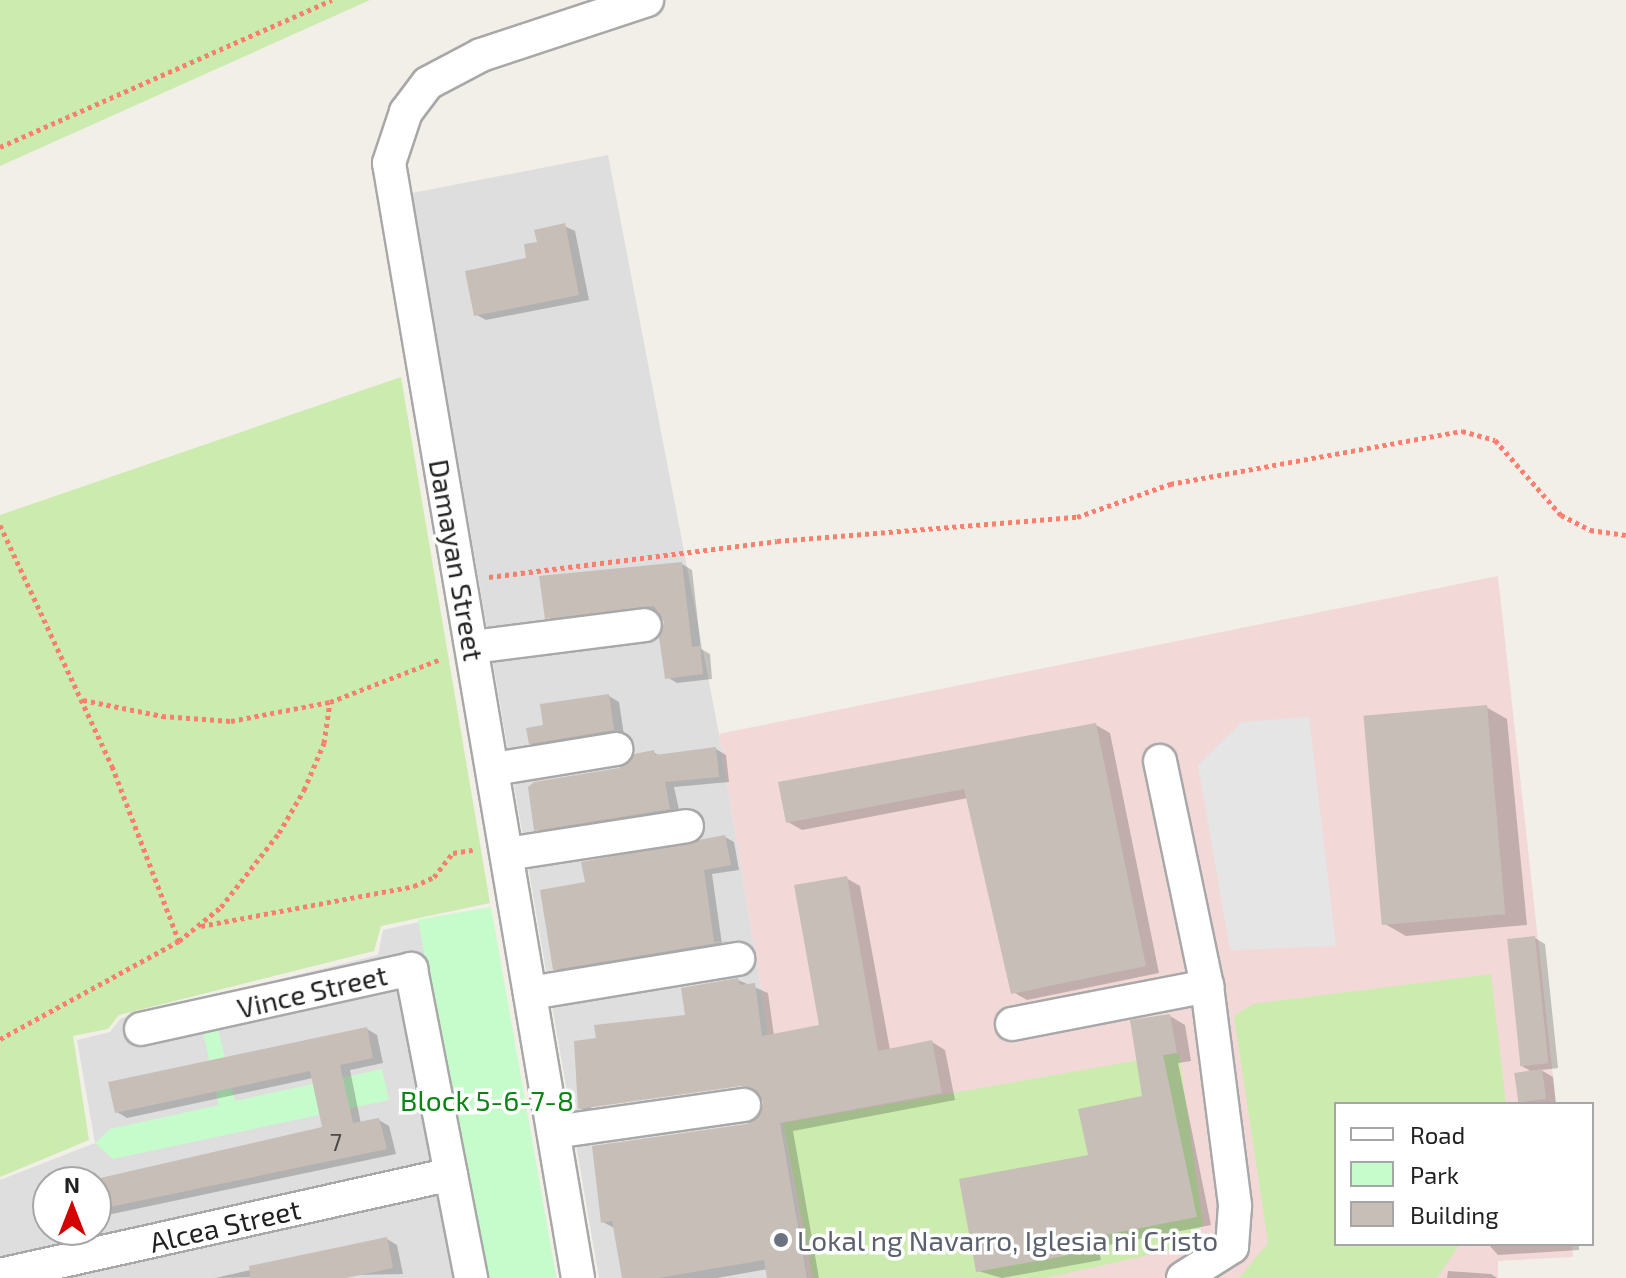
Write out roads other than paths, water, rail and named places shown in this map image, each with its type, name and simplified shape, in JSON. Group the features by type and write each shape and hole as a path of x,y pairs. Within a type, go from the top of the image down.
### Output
{"street":[{"name":"Damayan Street","path":"578,1278 494,769 390,188 394,137 416,96 454,67 647,0"},
{"path":"472,647 645,625"},
{"path":"494,769 616,749"},
{"path":"1160,761 1207,986 1235,1206 1232,1247 1183,1278"},
{"path":"507,854 687,826"},
{"path":"530,993 738,959"},
{"name":"Vince Street","path":"141,1029 411,969 471,1278"},
{"path":"1012,1024 1207,986"},
{"path":"554,1132 744,1105"},
{"name":"Alcea Street","path":"0,1275 451,1174"}],"place":[{"name":"Lokal ng Navarro, Iglesia ni Cristo","path":"781,1240"}],"park label":[{"name":"Block 5-6-7-8","path":"487,1100"}]}
